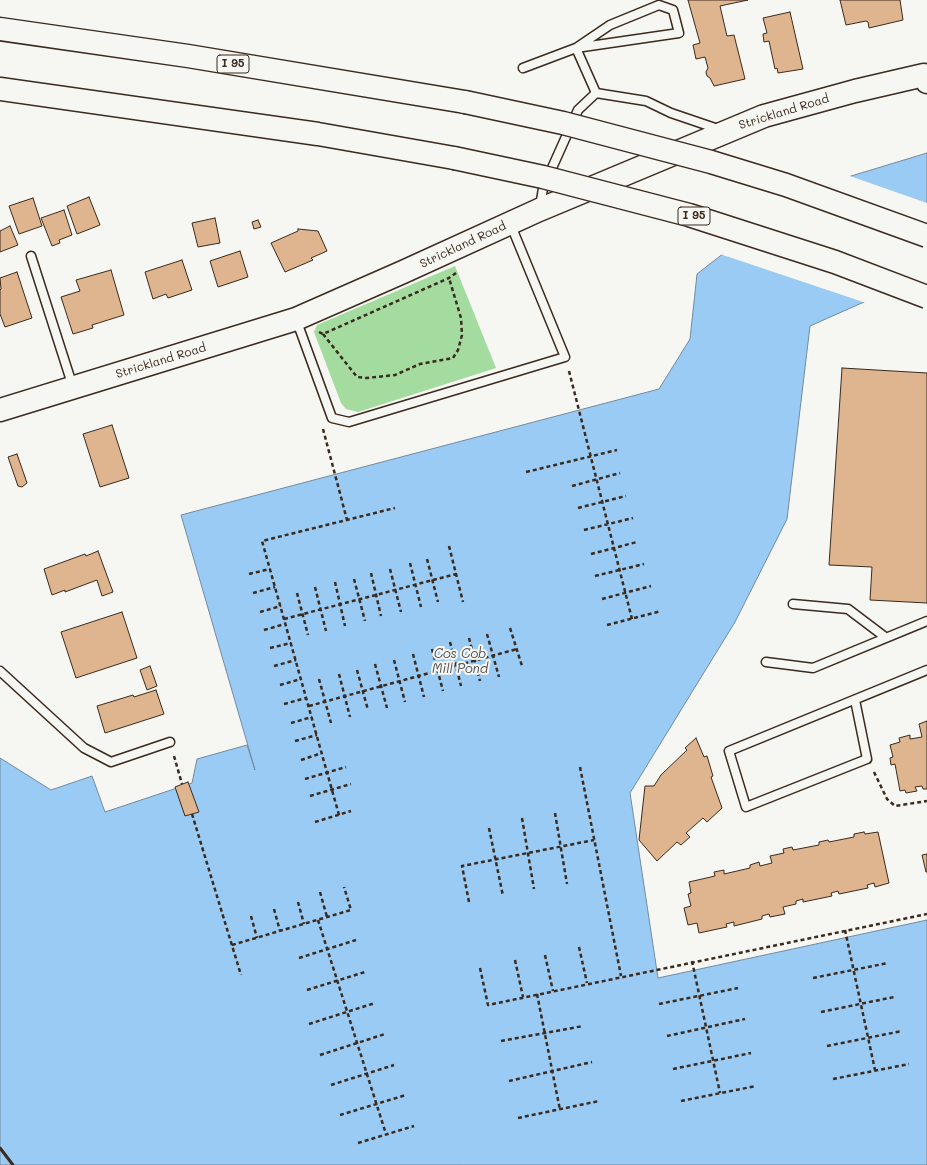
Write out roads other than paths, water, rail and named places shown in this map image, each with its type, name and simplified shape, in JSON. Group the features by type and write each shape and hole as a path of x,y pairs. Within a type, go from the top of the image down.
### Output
{"main road":[{"name":"I 95","path":"0,29 188,56 465,102 563,123 711,162 793,188 927,236"},
{"name":"Strickland Road","path":"0,410 296,319 539,210 764,116 855,91 925,79"},
{"name":"I 95","path":"0,89 318,134 454,158 543,177 690,215 835,262 927,297"}],"lane":[{"path":"523,68 576,48 679,33 673,10 659,5 610,25 576,48"},
{"path":"576,48 596,93"},
{"path":"596,93 646,101 671,113 725,132"},
{"path":"539,210 543,188 578,110 596,93"},
{"path":"296,319 332,418 349,422 565,356 510,223"},
{"path":"31,256 73,388"},
{"path":"793,604 848,609 885,637"},
{"path":"766,662 813,668 885,637 927,621"},
{"path":"855,700 868,759 746,807 729,751 927,670"},
{"path":"0,671 84,748 111,762 170,742"}],"water":[{"name":"Cos Cob Mill Pond","path":"927,153 927,274 810,326 787,519 735,622 630,793 658,978 927,920 927,1165 0,1165 0,758 51,790 92,776 105,812 192,783 197,759 247,745 255,770 181,515 659,389 690,339 697,274 805,190"}],"railway":[{"path":"0,1148 13,1165"}]}
